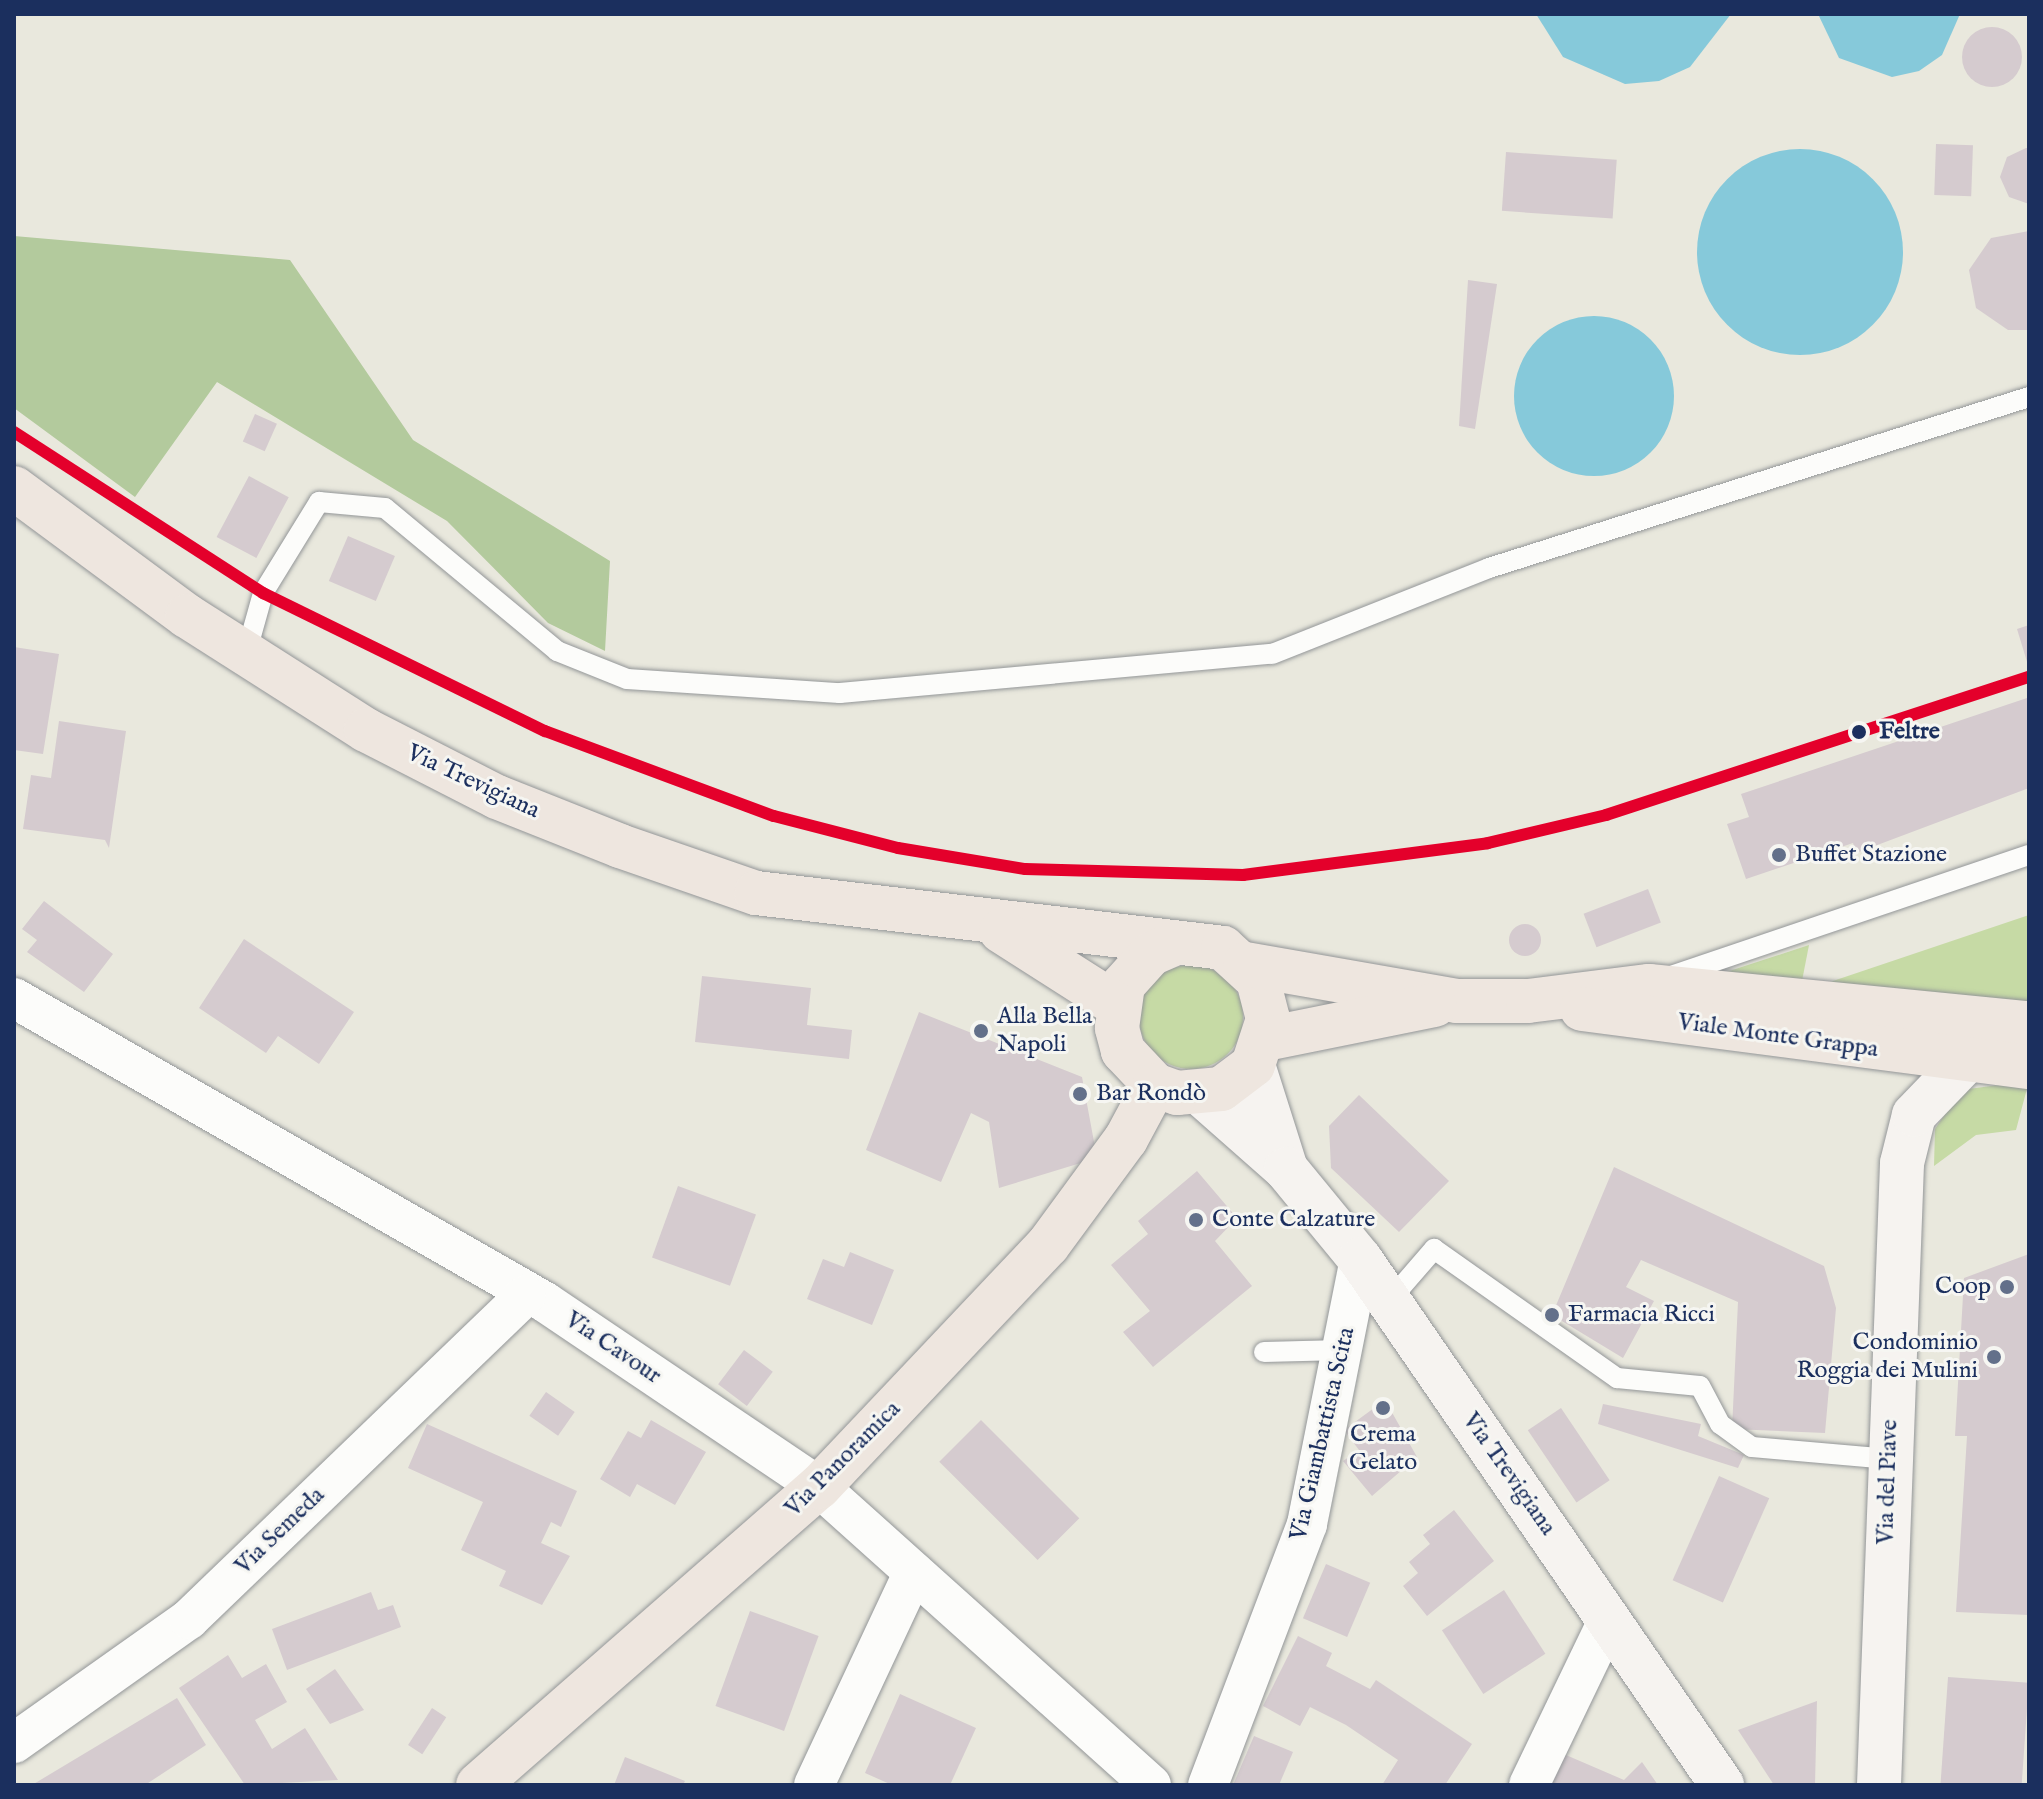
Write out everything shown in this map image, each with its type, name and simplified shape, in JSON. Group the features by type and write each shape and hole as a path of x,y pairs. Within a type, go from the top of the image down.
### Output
{"main road":[{"name":"Via Trevigiana","path":"14,488 246,654 366,730 497,797 620,846 756,893 996,927 1223,948 1245,964 1265,999 1259,1052"},
{"name":"Via Trevigiana","path":"996,927 1117,1005"},
{"path":"1171,945 1135,968 1117,1005 1123,1051 1155,1085 1201,1094 1259,1052"},
{"name":"Viale Monte Grappa","path":"1245,964 1457,1001 1528,1001 1649,986 2029,1023"},
{"name":"Viale Monte Grappa","path":"1259,1052 1457,1001"},
{"name":"Viale Monte Grappa","path":"1528,1001 1837,1046 2029,1067"},
{"name":"Via Panoramica","path":"478,1785 819,1487 1048,1245 1126,1139 1155,1085"}],"street":[{"name":"Via Cavour","path":"14,998 526,1295 819,1487 1151,1785"},
{"name":"Via Trevigiana","path":"1259,1052 1286,1169"},
{"name":"Via del Piave","path":"1879,1785 1889,1459 1906,1137 1928,1094 1967,1060"},
{"name":"Via Trevigiana","path":"1201,1094 1286,1169 1360,1259 1722,1785"},
{"name":"Via Giambattista Scita","path":"1208,1785 1307,1524 1360,1259"},
{"name":"Via Semeda","path":"14,1743 189,1619 526,1295"},
{"path":"814,1785 914,1572"},
{"path":"1529,1785 1609,1619"}],"lane":[{"path":"246,654 263,593 319,502 385,508 557,651 627,679 840,693 1272,654 1489,568 2029,397"},
{"path":"1649,986 2029,855"},
{"path":"1837,1046 1866,1033 2029,1051"},
{"path":"1389,1301 1434,1249 1617,1378 1700,1386 1720,1424 1752,1447 1889,1459"},
{"path":"1264,1352 1342,1350"}],"green space":[{"path":"14,236 290,260 413,440 610,561 605,651 548,623 447,521 217,382 135,497 14,408"},
{"path":"2029,915 2029,1010 1827,983"},
{"path":"1809,945 1801,986 1708,978"},
{"path":"1191,965 1211,969 1228,980 1239,997 1243,1017 1239,1037 1228,1054 1211,1065 1191,1069 1171,1065 1154,1054 1143,1037 1139,1017 1143,997 1154,980 1171,969"},
{"path":"2029,1081 2016,1130 1976,1135 1934,1166 1935,1129 1961,1090"}],"water":[{"path":"1536,14 1731,14 1690,67 1659,81 1625,84 1563,57"},
{"path":"1818,14 1960,14 1942,55 1919,71 1892,77 1839,58"},
{"path":"1800,149 1840,156 1873,179 1896,212 1903,252 1896,292 1873,325 1840,348 1800,355 1760,348 1727,325 1704,292 1697,252 1704,212 1727,179 1760,156"},
{"path":"1594,316 1625,322 1651,339 1668,365 1674,396 1668,427 1651,453 1625,470 1594,476 1563,470 1537,453 1520,427 1514,396 1520,365 1537,339 1563,322"}],"building":[{"path":"1992,27 2004,29 2013,36 2020,45 2020,69 2013,78 2004,85 1992,87 1980,85 1971,78 1964,69 1962,57 1964,45 1971,36 1980,29"},
{"path":"1936,144 1973,145 1971,196 1934,195"},
{"path":"2029,148 2029,204 2009,197 2000,177 2007,157"},
{"path":"1506,152 1617,160 1613,219 1502,211"},
{"path":"2029,231 2029,330 2008,330 1976,308 1969,270 1991,238"},
{"path":"1468,280 1497,284 1475,429 1459,426"},
{"path":"255,414 277,424 265,451 243,441"},
{"path":"249,476 289,497 256,558 217,537"},
{"path":"348,536 395,556 376,601 329,581"},
{"path":"2029,625 2029,665 2028,665 2017,629"},
{"path":"14,647 59,654 43,754 14,750"},
{"path":"2027,698 2029,788 1856,853 1853,843 1746,879 1727,824 1749,817 1741,794"},
{"path":"59,721 126,731 109,848 105,840 23,829 31,775 51,778"},
{"path":"1648,889 1661,923 1596,947 1584,914"},
{"path":"44,901 113,954 84,992 27,952 37,940 22,929"},
{"path":"1525,924 1536,929 1541,940 1536,951 1525,956 1514,951 1509,940 1514,929"},
{"path":"244,939 354,1012 319,1064 278,1036 266,1053 199,1008"},
{"path":"702,976 811,988 807,1025 852,1030 849,1059 695,1042"},
{"path":"919,1012 1082,1077 1097,1158 999,1188 989,1122 971,1113 941,1182 866,1150"},
{"path":"1359,1095 1449,1181 1399,1232 1331,1168 1329,1126"},
{"path":"1614,1167 1824,1266 1836,1308 1825,1433 1732,1429 1738,1302 1641,1260 1626,1287 1654,1301 1623,1358 1552,1315"},
{"path":"1197,1171 1237,1218 1215,1241 1252,1286 1153,1367 1123,1332 1150,1311 1111,1265 1148,1234 1138,1221"},
{"path":"678,1186 756,1214 730,1286 652,1257"},
{"path":"850,1252 894,1270 872,1325 807,1299 823,1259 844,1267"},
{"path":"2029,1254 2029,1615 1956,1612 1967,1436 1955,1436 1964,1278"},
{"path":"744,1350 773,1372 747,1406 718,1384"},
{"path":"546,1392 575,1412 558,1436 529,1416"},
{"path":"1385,1400 1417,1457 1372,1496 1343,1461 1359,1450 1344,1430"},
{"path":"1603,1404 1701,1424 1698,1436 1744,1455 1738,1468 1598,1424"},
{"path":"1561,1408 1610,1480 1576,1502 1528,1430"},
{"path":"651,1420 706,1452 675,1505 637,1484 630,1497 600,1479 628,1431 641,1438"},
{"path":"981,1420 1079,1518 1038,1560 939,1462"},
{"path":"427,1424 577,1491 561,1527 551,1522 541,1543 570,1556 542,1605 499,1586 506,1571 461,1550 483,1502 408,1468"},
{"path":"1719,1476 1769,1498 1723,1603 1673,1580"},
{"path":"1454,1510 1494,1561 1427,1616 1403,1586 1418,1573 1409,1562 1430,1544 1423,1535"},
{"path":"1326,1564 1370,1583 1347,1637 1303,1618"},
{"path":"1504,1590 1545,1654 1483,1694 1442,1630"},
{"path":"371,1592 378,1610 393,1605 401,1627 287,1670 272,1629"},
{"path":"750,1611 819,1636 784,1731 715,1706"},
{"path":"1298,1636 1332,1653 1326,1666 1370,1689 1376,1680 1472,1744 1445,1785 1382,1785 1398,1760 1346,1725 1310,1707 1300,1726 1263,1706"},
{"path":"228,1655 242,1678 266,1664 287,1702 255,1720 272,1749 305,1728 338,1780 245,1785 179,1688"},
{"path":"335,1669 364,1710 330,1724 306,1689"},
{"path":"1948,1677 2029,1683 2022,1785 1940,1785"},
{"path":"900,1694 976,1728 950,1785 892,1785 865,1773"},
{"path":"177,1698 206,1745 145,1785 32,1785"},
{"path":"1817,1701 1815,1785 1774,1785 1738,1730"},
{"path":"432,1708 446,1717 422,1754 408,1745"},
{"path":"1254,1736 1293,1752 1279,1785 1233,1785"},
{"path":"1559,1752 1624,1780 1642,1762 1658,1785 1547,1785"},
{"path":"625,1757 685,1781 683,1785 614,1785"}],"transit line":[{"path":"14,432 263,593 545,731 774,816 898,848 1025,869 1243,875 1488,843 1606,815 2029,677"}],"place":[{"name":"Feltre","path":"1859,732"},
{"name":"Buffet Stazione","path":"1779,855"},
{"name":"Alla Bella Napoli","path":"981,1031"},
{"name":"Bar Rondò","path":"1080,1094"},
{"name":"Conte Calzature","path":"1196,1220"},
{"name":"Coop","path":"2007,1287"},
{"name":"Farmacia Ricci","path":"1552,1315"},
{"name":"Condominio Roggia dei Mulini","path":"1994,1357"},
{"name":"Crema Gelato","path":"1383,1408"}]}
